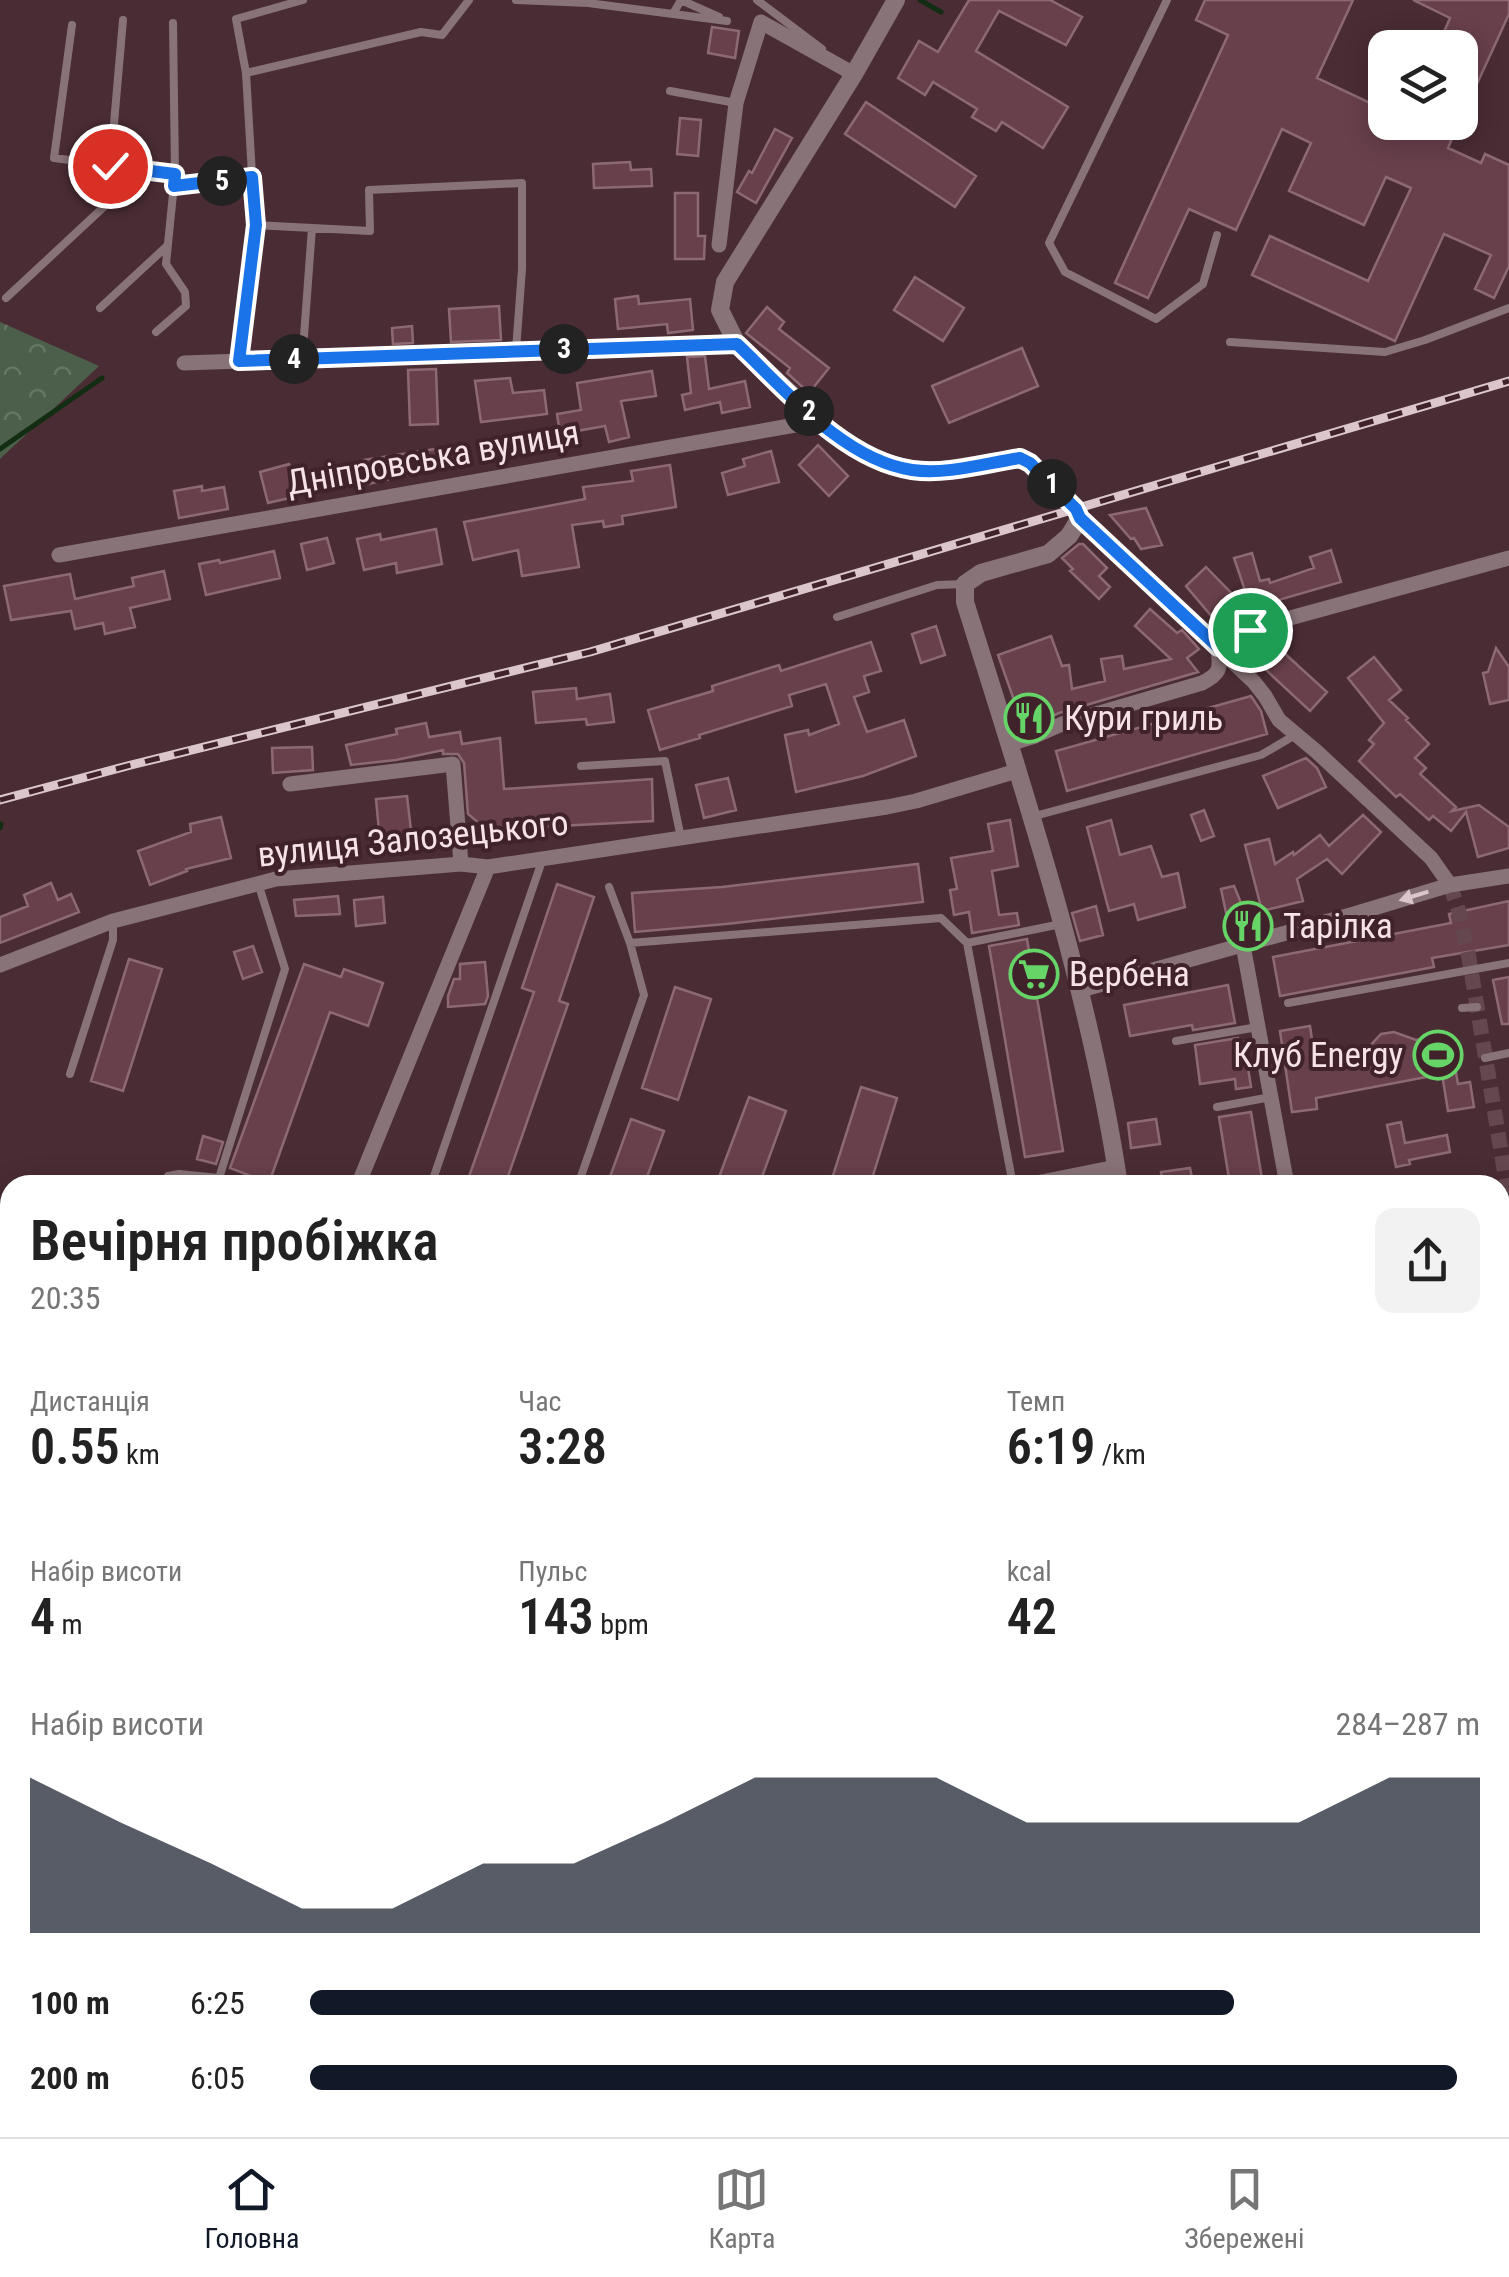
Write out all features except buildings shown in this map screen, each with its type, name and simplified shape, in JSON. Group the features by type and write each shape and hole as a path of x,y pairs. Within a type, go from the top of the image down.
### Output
{"street":[{"path":"896,0 725,282 720,310 737,344 841,440 875,459 912,470 943,470 1020,458 1030,463 1076,509 1080,518 1218,647 1265,696 1279,720 1431,858 1450,886"},
{"path":"718,245 736,103 761,22 854,74"},
{"path":"184,363 737,344"},
{"name":"Дніпровська вулиця","path":"59,556 818,420"},
{"path":"1080,518 1069,536 1048,554 981,573 964,584 965,602 1081,990 1117,1175"},
{"path":"1218,647 1250,630 1509,558"},
{"path":"1009,744 1062,724 1202,683 1215,676 1220,666 1218,647"},
{"path":"290,784 452,764 462,864"},
{"name":"вулиця Залозецького","path":"0,965 113,921 276,879 462,864 488,867 887,807 1017,771"},
{"path":"362,1175 488,867"},
{"path":"1081,990 1450,886 1509,876"},
{"path":"1243,946 1285,1175"}],"lane":[{"path":"239,361 256,225 246,73 236,19 303,0"},
{"path":"246,73 421,32 442,34 469,0"},
{"path":"516,0 588,4 727,21 681,0 673,14"},
{"path":"757,0 854,74"},
{"path":"1167,0 1049,242 1065,272 1156,319 1203,284 1216,235"},
{"path":"6,298 107,204 122,20"},
{"path":"156,332 186,306 185,292 166,264 175,174 173,23"},
{"path":"72,25 54,158 175,174"},
{"path":"670,91 736,103"},
{"path":"174,186 252,177"},
{"path":"256,225 370,231 369,190 522,183 522,269 516,350"},
{"path":"304,336 312,228"},
{"path":"100,308 168,246"},
{"path":"1230,342 1385,352 1509,308"},
{"path":"836,617 937,585 964,584"},
{"path":"1031,817 1261,755 1297,734"},
{"path":"581,766 665,761 682,838"},
{"path":"434,1175 543,858"},
{"path":"219,1175 285,970 258,884"},
{"path":"581,1175 644,995 609,887"},
{"path":"630,943 941,918 968,943 1012,1175"},
{"path":"70,1074 113,940 113,921"},
{"path":"968,943 1062,924"},
{"path":"1288,1003 1509,963"},
{"path":"1462,1008 1477,1007"},
{"path":"1176,1042 1258,1027"},
{"path":"1485,1058 1509,1053"},
{"path":"1217,1107 1271,1097"}],"green space":[{"path":"0,322 99,366 0,459"}],"waterway":[{"path":"920,0 941,12"},
{"path":"0,449 102,378"},
{"path":"0,828 1,824"}],"tunnel":[{"path":"1450,885 1468,952 1505,1175"}],"railway":[{"path":"0,800 590,652 1509,381"}],"place":[{"name":"Кури гриль","path":"1029,718"},
{"name":"Тарiлка","path":"1248,926"},
{"name":"Вербена","path":"1034,974"},
{"name":"Клуб Energy","path":"1438,1055"}],"route":[{"path":"110,166 175,174 174,186 252,177 256,225 239,361 737,344 841,440 875,459 912,470 943,470 1020,458 1030,463 1076,509 1080,518 1218,647 1250,630"}]}
